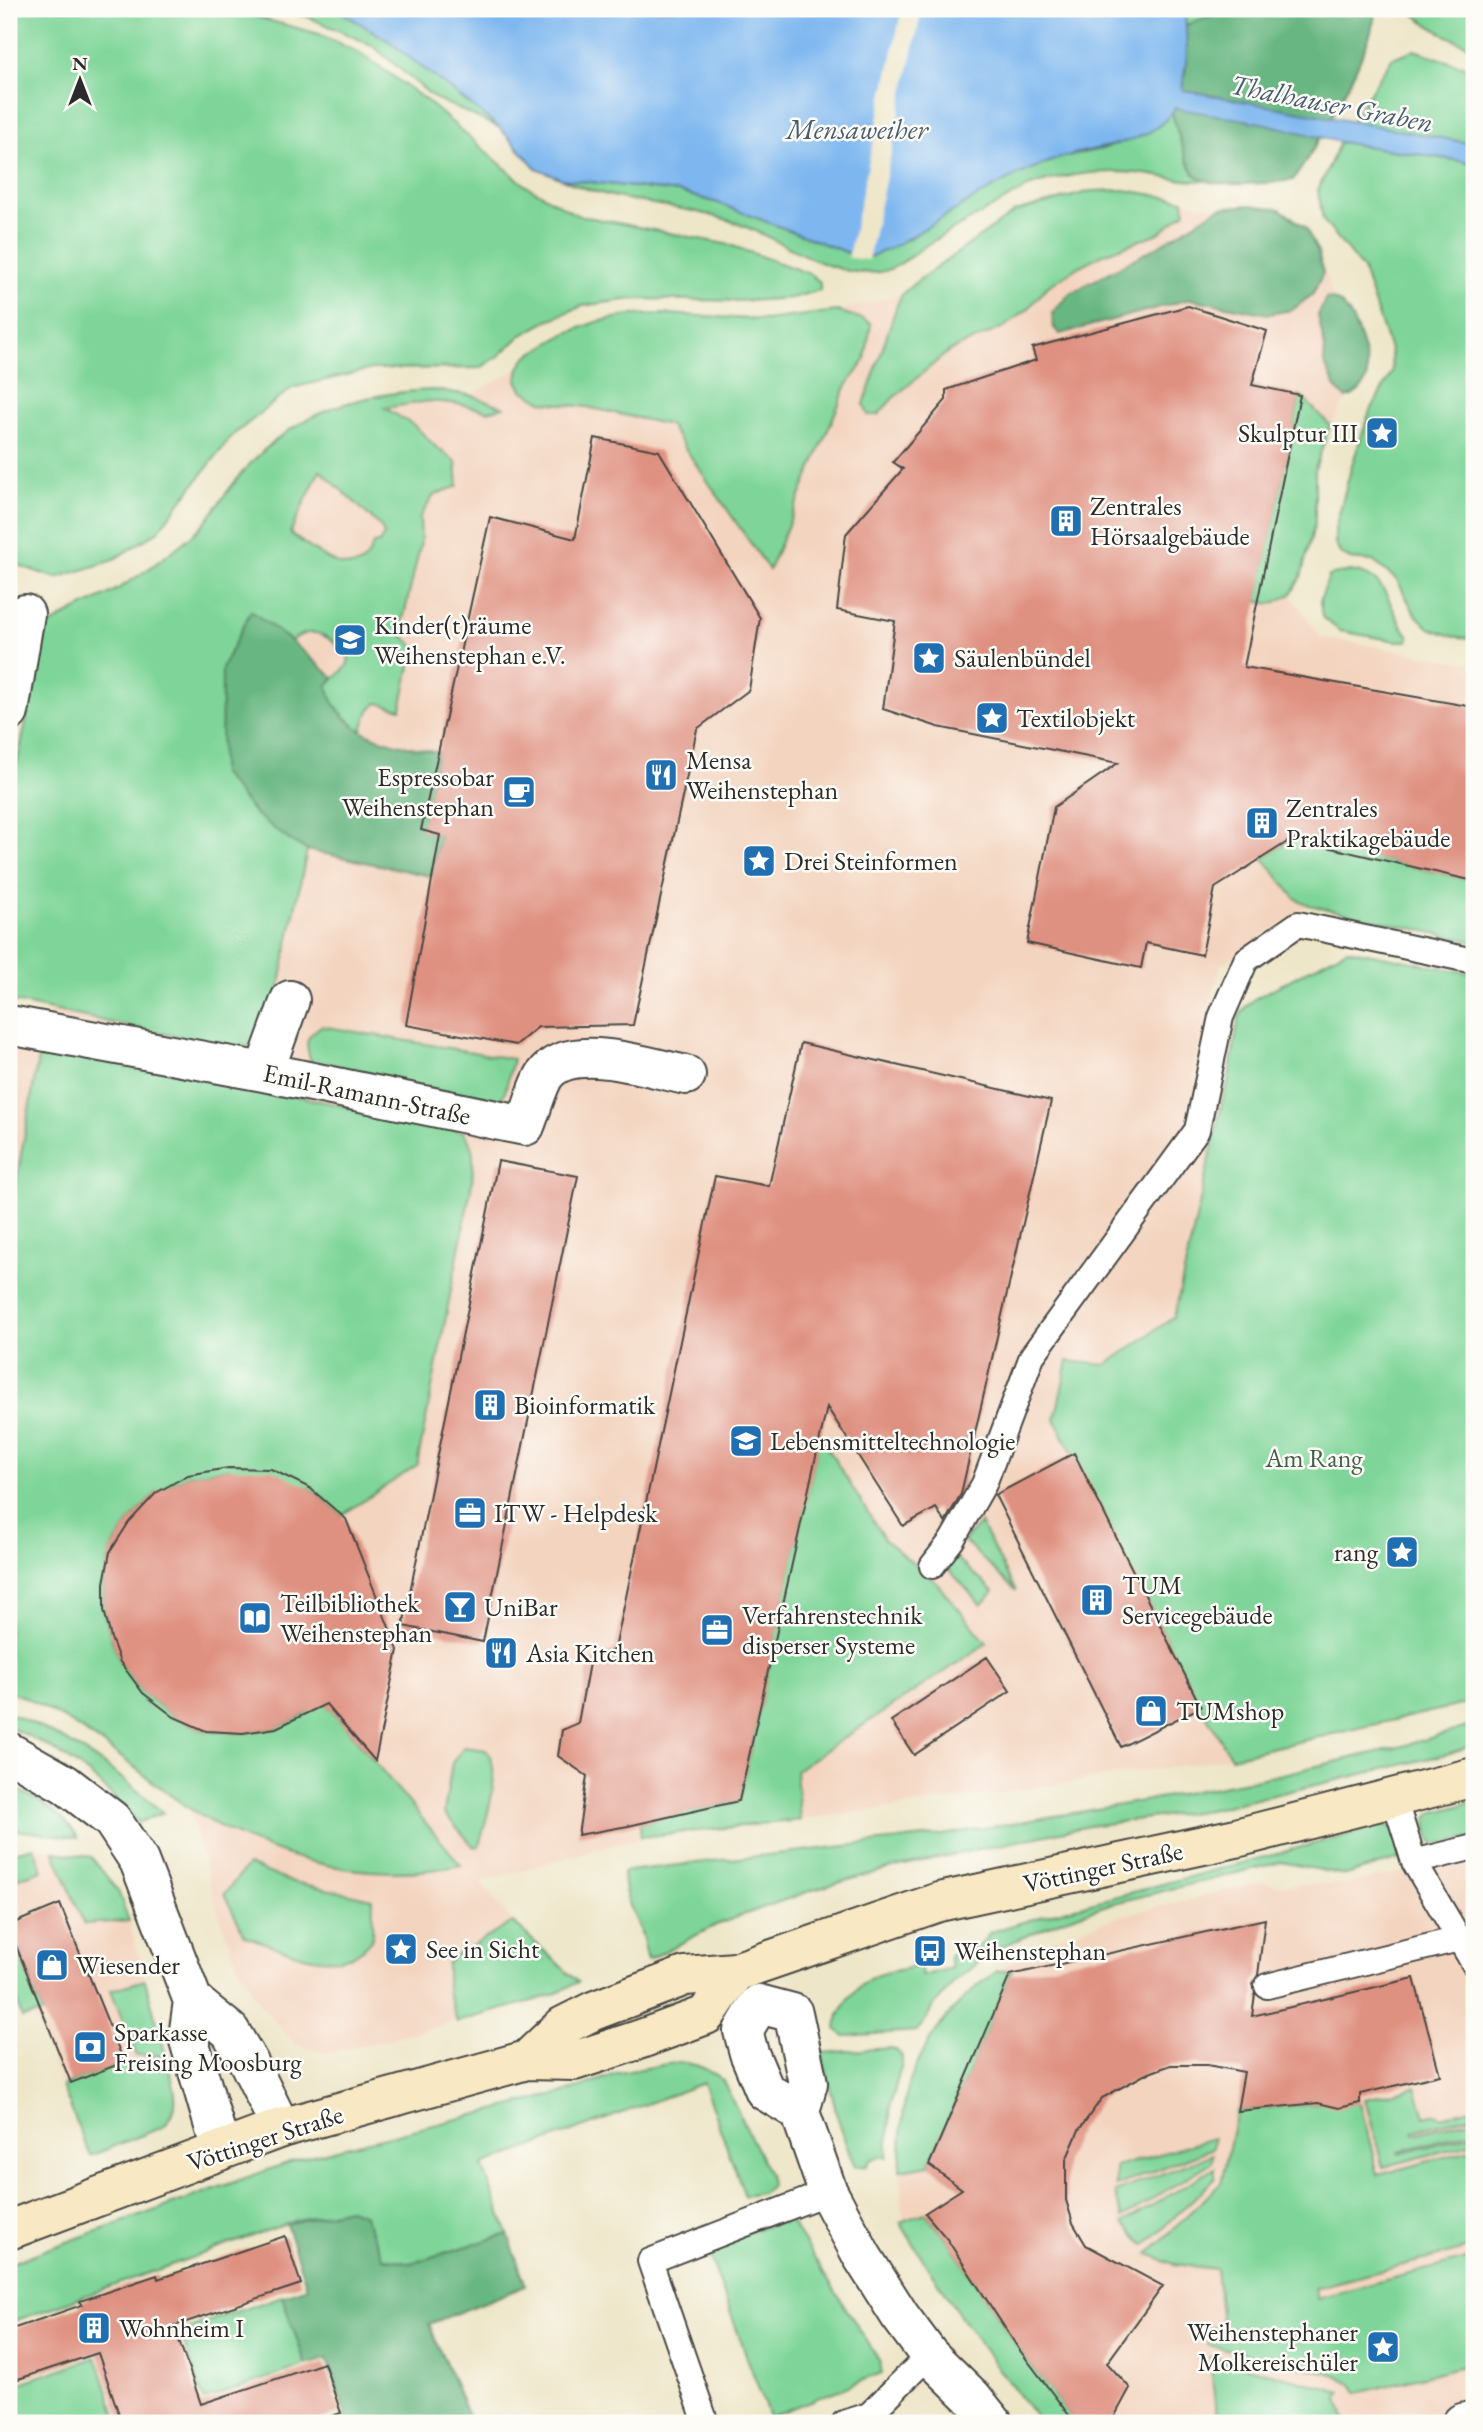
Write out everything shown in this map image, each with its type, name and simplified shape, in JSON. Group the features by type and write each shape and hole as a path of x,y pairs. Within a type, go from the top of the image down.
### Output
{"main road":[{"name":"Vöttinger Straße","path":"9,2230 281,2128 527,2060 574,2061 706,2015 746,1982 939,1902 1236,1838 1474,1777"}],"street":[{"path":"9,712 25,614"},
{"path":"264,1072 290,1000"},
{"name":"Emil-Ramann-Straße","path":"9,1025 264,1072 525,1126 545,1075 562,1061 596,1057 686,1075"},
{"path":"10,1755 65,1784 112,1820 139,1861 193,2001 188,2037 221,2150"},
{"path":"800,2112 765,2091 749,2053 743,2031 746,1982 793,2013 808,2082 800,2112 828,2192 862,2256 900,2316 929,2355 993,2423"},
{"path":"193,2001 230,2031 281,2128"},
{"path":"1462,2423 1474,2420"}],"lane":[{"path":"932,1566 952,1540 984,1484 1032,1356 1197,1130 1221,1017 1247,960 1298,924 1474,961"},
{"path":"1394,1798 1414,1862 1474,1964"},
{"path":"1414,1862 1474,1847"},
{"path":"1267,1986 1460,1939"},
{"path":"706,2423 650,2261 828,2192"},
{"path":"844,2423 868,2419 929,2355"}],"shaded area":[{"path":"1125,190 1219,208 1250,205 1280,209 1305,227 1318,252 1335,299 1346,309 1356,329 1366,356 1366,381 1357,394 1347,398 1324,438 1315,469 1315,522 1301,577 1291,594 1320,637 1474,664 1474,942 1309,905 1221,965 1192,1079 1225,1090 1215,1135 1322,1737 1210,1761 1001,1793 800,1820 641,1837 480,1882 513,1922 578,1982 553,1995 375,2043 327,2053 296,2045 261,2006 237,1964 218,1912 189,1808 88,1732 9,1692 9,1037 41,1042 49,1011 9,1001 9,801 46,628 66,613 106,595 147,571 196,532 264,448 296,425 341,403 401,391 434,390 470,395 519,368 526,357 565,334 596,322 630,315 667,314 766,320 837,311 902,294 1015,212 1091,191"},
{"path":"34,1847 91,1857 118,1891 129,1921 176,2090 175,2112 163,2127 90,2156 34,2015 22,2018 9,1976 9,1853"},
{"path":"1474,1857 1474,2423 1041,2423 948,2298 900,2222 903,2218 900,2170 905,2103 921,2056 946,2018 981,1982 1034,1949 1064,1935 1120,1916 1262,1882 1278,1885 1347,1884"}],"green space":[{"path":"9,9 227,9 319,34 362,54 427,101 525,185 577,215 730,245 810,274 820,282 820,290 792,298 747,301 632,299 582,306 520,336 499,356 480,368 372,369 292,388 232,436 157,532 111,561 56,578 14,564 9,558"},
{"path":"280,9 336,9 386,39 500,128 434,98 372,45 308,17"},
{"path":"1185,9 1229,9 1186,25"},
{"path":"1229,9 1375,9 1373,24 1355,70 1329,122 1293,180 1271,183 1214,183 1196,175 1185,154 1172,113 1184,82 1186,25"},
{"path":"1409,9 1474,9 1474,47 1439,31"},
{"path":"1414,50 1474,70 1474,144 1350,123 1392,58"},
{"path":"1172,113 1194,174 1204,181 1109,172 1044,182 1026,188 940,237 900,264 880,272 842,270 736,223 692,211 605,194 562,179 679,192 715,202 851,254 909,239 931,223 1017,173 1062,157 1103,149 1152,130"},
{"path":"1340,142 1474,163 1474,639 1452,636 1429,628 1415,614 1397,580 1373,561 1350,559 1340,553 1335,543 1335,529 1369,414 1392,372 1391,353 1363,270 1323,220 1318,190"},
{"path":"1125,190 1184,200 1185,212 1159,233 1101,255 1078,267 1047,287 1028,309 1004,327 949,351 893,398 878,415 868,415 864,404 902,294 1015,212 1091,191"},
{"path":"1250,205 1280,209 1305,227 1318,252 1323,273 1313,294 1292,310 1269,314 1190,299 1060,334 1054,328 1052,313 1069,294 1155,248 1219,208"},
{"path":"1326,298 1337,301 1345,308 1358,332 1364,353 1367,373 1365,384 1347,398 1338,391 1324,363 1325,348 1318,315"},
{"path":"837,311 871,324 865,360 846,387 769,570 669,425 587,407 543,402 522,390 517,380 519,368 526,357 565,334 596,322 630,315 667,314 766,320"},
{"path":"434,390 470,395 504,407 488,411 460,404 429,401 385,408 415,426 456,462 458,486 434,495 420,517 421,542 400,633 414,646 401,709 378,703 369,710 361,732 332,704 327,686 347,666 349,658 343,651 330,639 316,633 300,635 291,641 251,612 222,668 288,839 307,850 277,998 257,1041 249,1046 227,1047 9,1001 9,801 46,628 129,582 180,545 197,531 237,479 278,438 325,411 350,402 404,392","holes":["320,470 381,527 384,535 379,543 373,544 367,558 358,565 347,566 323,556 290,533"]},
{"path":"1300,395 1330,425 1315,469 1315,522 1301,577 1291,594 1272,604 1257,601"},
{"path":"1350,571 1364,574 1382,587 1409,636 1408,641 1340,631 1322,617 1320,601 1329,576"},
{"path":"251,611 334,678 327,686 334,703 356,727 386,741 438,752 422,830 440,835 431,876 307,850 255,814 221,773 222,668"},
{"path":"1292,839 1474,881 1474,942 1309,905 1295,898 1263,858"},
{"name":"Am Rang","path":"1347,949 1474,974 1474,1702 1231,1757 1201,1707 1055,1419 1068,1361 1106,1365 1174,1317 1228,1084 1239,1017 1254,999"},
{"path":"321,1026 513,1059 505,1092 500,1101 485,1104 311,1062 307,1041"},
{"path":"41,1042 462,1131 467,1137 473,1155 472,1183 417,1465 342,1515 310,1488 228,1468 188,1475 156,1493 129,1522 110,1552 104,1583 104,1610 111,1638 120,1662 143,1693 174,1717 206,1731 243,1733 276,1728 304,1715 324,1701 461,1865 421,1871 380,1872 300,1859 262,1846 190,1809 87,1733 58,1715 31,1700 9,1692 9,1223"},
{"path":"820,1436 885,1540 936,1582 987,1643 796,1770 800,1820 641,1837 640,1823 739,1801"},
{"path":"980,1523 1016,1591 964,1541"},
{"path":"952,1554 994,1592 981,1605 944,1564"},
{"path":"9,1713 51,1732 90,1756 128,1783 163,1813 137,1823 109,1792 79,1767 47,1746 9,1727"},
{"path":"1474,1725 1474,1745 1447,1754 1209,1810 1089,1826 895,1867 813,1890 716,1925 648,1960 625,1888 623,1872 942,1835 1132,1803 1274,1776 1399,1747"},
{"path":"464,1747 486,1750 493,1770 489,1810 479,1846 474,1847 444,1813 452,1763"},
{"path":"17,1790 52,1810 67,1823 78,1838 9,1829 9,1795"},
{"path":"1474,1802 1474,1837 1434,1845 1429,1836 1427,1818 1432,1813"},
{"path":"1385,1825 1393,1828 1403,1857 1400,1859 1345,1875 1281,1862 1110,1904 1062,1920 992,1951 954,1982 917,2031 844,2036 836,2029 844,2006 868,1980 920,1966 922,1976 951,1968 949,1956 979,1947 990,1932"},
{"path":"34,1847 42,1870 9,1881 9,1853"},
{"path":"54,1852 91,1857 118,1891 129,1921 84,1924"},
{"path":"248,1865 289,1881 373,1899 372,1941 352,1956 323,1959 296,1954 245,1936 224,1894"},
{"path":"513,1922 578,1982 553,1995 457,2022 447,1991 447,1964 452,1958"},
{"path":"9,1928 43,2013 22,2018 9,1976"},
{"path":"997,1971 1012,1971 929,2165 900,2170 905,2100 918,2062 952,2011"},
{"path":"145,1980 166,2056 136,2055 111,1990"},
{"path":"890,2048 902,2056 902,2063 891,2103 887,2157 878,2157 870,2160 867,2166 855,2167 840,2125 822,2053"},
{"path":"124,2062 130,2066 169,2069 175,2092 173,2114 163,2127 90,2156 62,2086"},
{"path":"679,2062 703,2068 723,2081 769,2174 771,2186 761,2193 745,2196 703,2083 482,2165 508,2234 411,2263 383,2258 363,2214 349,2209 297,2220 9,2323 9,2264 42,2251 301,2158 566,2092 619,2073"},
{"path":"1416,2087 1425,2117 1437,2114 1441,2117 1474,2108 1474,2115 1413,2131 1414,2134 1474,2119 1474,2131 1398,2152 1399,2154 1474,2134 1474,2143 1383,2167 1365,2099"},
{"path":"1318,2103 1360,2103 1378,2175 1474,2149 1474,2247 1314,2288 1317,2298 1474,2257 1474,2363 1358,2393 1351,2383 1334,2374 1208,2345 1207,2328 1222,2325 1216,2269 1174,2264 1148,2254 1221,2183 1237,2111"},
{"path":"1213,2138 1213,2148 1116,2186 1116,2167"},
{"path":"1213,2154 1212,2162 1122,2218 1115,2192"},
{"path":"1215,2168 1215,2178 1145,2245 1123,2223"},
{"path":"349,2209 363,2214 383,2258 412,2263 508,2234 526,2286 429,2324 471,2423 328,2423 346,2416 327,2359 306,2365 282,2296 307,2287 286,2224"},
{"path":"925,2213 947,2239 1018,2348 1075,2423 1041,2423 949,2300 900,2222"},
{"path":"789,2219 879,2360 882,2373 769,2417 706,2246"},
{"path":"282,2296 306,2365 204,2400 180,2331"},
{"path":"96,2357 118,2420 115,2423 9,2423 9,2387"},
{"path":"1210,2357 1342,2392 1339,2398 1346,2423 1217,2423"}],"water":[{"name":"Mensaweiher","path":"336,9 1185,9 1187,54 1182,90 1474,144 1474,163 1340,142 1262,123 1175,108 1165,121 1153,130 1123,142 1060,158 1014,177 889,249 869,257 851,254 715,202 679,192 562,179 536,168 500,128 386,39"}],"pier":[{"path":"902,9 922,9 868,260 851,258 848,257"}],"building":[{"path":"1188,306 1267,331 1252,385 1300,395 1244,667 1474,707 1474,881 1292,839 1215,888 1202,955 1146,943 1141,968 1027,943 1054,807 1118,763 938,727 883,709 895,621 837,610 846,534 903,469 893,462 946,400 946,390 1036,360 1032,348"},
{"path":"595,438 659,451 760,618 749,690 697,729 633,1025 538,1027 516,1045 406,1025 440,835 421,830 490,517 575,539"},
{"path":"801,1043 1051,1101 961,1494 945,1522 936,1508 903,1526 827,1407 739,1801 578,1835 587,1776 558,1756 562,1730 578,1723 589,1663 615,1649 715,1176 769,1186"},
{"name":"Bioinformatik","path":"498,1161 578,1176 483,1642 403,1626"},
{"name":"TUM Servicegebäude","path":"1074,1453 1201,1707 1121,1747 995,1495"},
{"name":"Teilbibliothek Weihenstephan","path":"228,1468 271,1469 310,1488 346,1519 398,1650 375,1761 326,1704 276,1728 243,1733 206,1731 174,1717 143,1693 120,1662 104,1610 104,1583 110,1552 129,1522 156,1493 188,1475"},
{"path":"987,1657 1010,1691 914,1755 891,1721"},
{"path":"60,1904 124,2062 71,2083 9,1928 9,1925"},
{"path":"1265,1919 1258,1975 1253,1983 1255,1994 1252,2016 1414,1978 1440,2075 1360,2094 1360,2103 1339,2108 1318,2103 1237,2111 1244,2072 1207,2065 1171,2065 1144,2075 1102,2098 1079,2130 1066,2160 1066,2200 1073,2223 1086,2245 1163,2286 1107,2363 1130,2388 1111,2423 1075,2423 1018,2348 947,2239 925,2213 962,2189 929,2165 1010,1975"},
{"name":"Wohnheim I","path":"285,2236 301,2284 174,2326 201,2404 324,2363 341,2413 312,2423 122,2423 98,2353 9,2382 9,2330 82,2305 80,2301 157,2275 158,2279"}],"place":[{"name":"Skulptur III","path":"1382,433"},
{"name":"Zentrales Hörsaalgebäude","path":"1066,521"},
{"name":"Kinder(t)räume Weihenstephan e.V.","path":"350,640"},
{"name":"Säulenbündel","path":"929,658"},
{"name":"Textilobjekt","path":"992,718"},
{"name":"Mensa Weihenstephan","path":"661,775"},
{"name":"Espressobar Weihenstephan","path":"519,792"},
{"name":"Zentrales Praktikagebäude","path":"1262,823"},
{"name":"Drei Steinformen","path":"759,861"},
{"name":"Bioinformatik","path":"490,1405"},
{"name":"Lebensmitteltechnologie","path":"746,1441"},
{"name":"ITW - Helpdesk","path":"470,1513"},
{"name":"rang","path":"1402,1552"},
{"name":"TUM Servicegebäude","path":"1097,1600"},
{"name":"UniBar","path":"460,1607"},
{"name":"Teilbibliothek Weihenstephan","path":"255,1618"},
{"name":"Verfahrenstechnik disperser Systeme","path":"717,1630"},
{"name":"Asia Kitchen","path":"501,1653"},
{"name":"TUMshop","path":"1151,1711"},
{"name":"See in Sicht","path":"401,1949"},
{"name":"Weihenstephan","path":"930,1951"},
{"name":"Wiesender","path":"52,1965"},
{"name":"Sparkasse Freising Moosburg","path":"90,2047"},
{"name":"Wohnheim I","path":"94,2328"},
{"name":"Weihenstephaner Molkereischüler","path":"1383,2347"}],"water label":[{"name":"Thalhauser Graben","path":"1332,103"}]}
